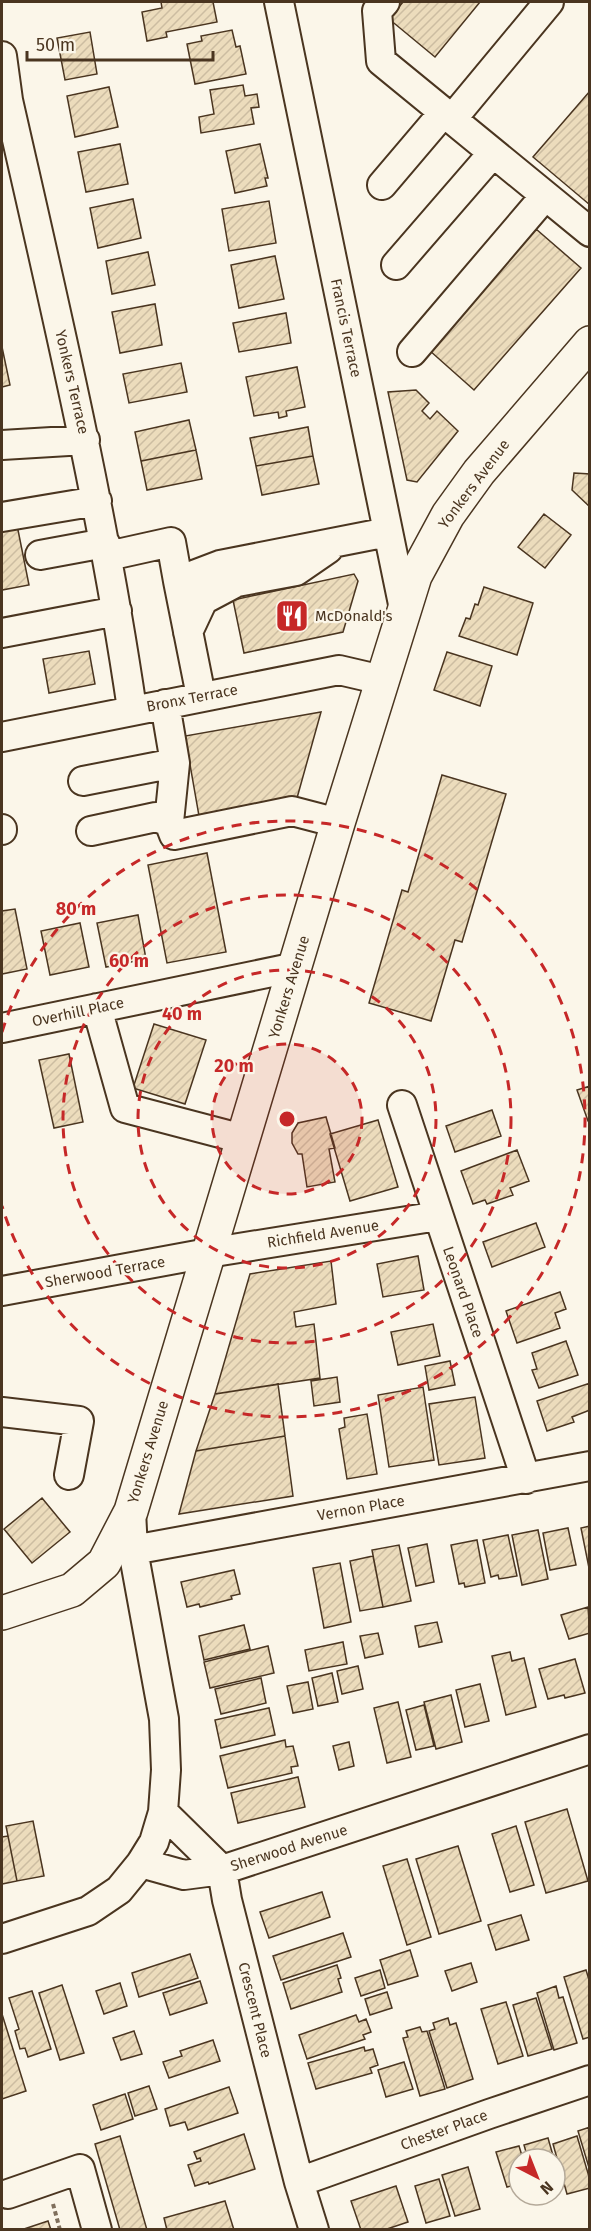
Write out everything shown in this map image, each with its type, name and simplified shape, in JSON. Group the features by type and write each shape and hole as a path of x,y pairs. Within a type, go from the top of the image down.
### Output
{"main road":[{"name":"Yonkers Avenue","path":"2,1613 72,1590 104,1563 130,1511 382,680 404,609 424,557 448,515 479,472 590,343"}],"street":[{"name":"Francis Terrace","path":"279,2 404,609"},
{"path":"386,2 377,11 381,61 590,232"},
{"path":"382,185 549,2"},
{"name":"Yonkers Terrace","path":"2,56 8,100 85,440 117,611 132,710"},
{"path":"396,265 493,153"},
{"path":"412,352 545,195"},
{"path":"2,445 85,440"},
{"path":"2,517 97,501"},
{"path":"178,581 220,565 388,532"},
{"path":"40,555 171,542 201,696"},
{"path":"188,632 203,600 237,582 296,571 339,542"},
{"path":"2,633 117,611"},
{"name":"Bronx Terrace","path":"2,737 339,670 382,680"},
{"path":"165,704 175,764 169,822 174,835 292,811 338,824"},
{"path":"83,781 175,764"},
{"path":"92,831 156,817 169,822"},
{"name":"Overhill Place","path":"2,1028 296,967"},
{"path":"98,1008 125,1108 243,1139"},
{"name":"Leonard Place","path":"402,1105 526,1479"},
{"name":"Richfield Avenue","path":"208,1253 438,1215"},
{"name":"Sherwood Terrace","path":"2,1291 208,1253"},
{"path":"2,1412 79,1421 69,1475"},
{"name":"Vernon Place","path":"133,1550 590,1466"},
{"path":"2,1939 88,1911 119,1890 141,1863 154,1842 163,1812 166,1770 164,1719 133,1550 130,1511"},
{"name":"Sherwood Avenue","path":"141,1863 183,1875 222,1870 590,1749"},
{"path":"163,1812 222,1870"},
{"name":"Crescent Place","path":"222,1870 226,1900 299,2182 314,2229"},
{"name":"Chester Place","path":"299,2182 590,2080"},
{"path":"8,2194 80,2169 97,2229"}],"building":[{"path":"161,2 213,2 217,22 166,32 167,37 147,41 142,12 162,8"},
{"path":"403,2 480,2 435,57 389,19"},
{"path":"232,30 236,47 240,46 246,74 195,84 187,44 202,41 201,36"},
{"path":"90,32 97,74 65,80 57,38"},
{"path":"243,85 245,96 257,94 259,107 251,108 254,124 201,133 199,117 214,114 210,90"},
{"path":"109,87 118,127 75,137 67,96"},
{"path":"590,91 590,205 533,157"},
{"path":"120,144 128,184 86,192 78,152"},
{"path":"260,144 268,178 265,178 267,186 235,193 226,151"},
{"path":"133,199 141,238 98,248 90,208"},
{"path":"269,201 276,243 229,251 222,209"},
{"path":"536,229 581,268 474,390 429,350"},
{"path":"148,252 155,285 112,294 106,261"},
{"path":"275,256 284,299 239,308 231,265"},
{"path":"155,304 162,345 120,353 112,312"},
{"path":"286,313 291,343 239,352 233,323"},
{"path":"2,347 10,385 2,387"},
{"path":"181,363 187,392 129,403 123,374"},
{"path":"297,367 305,407 286,411 287,416 279,418 278,412 254,416 246,377"},
{"path":"416,390 429,403 422,411 430,419 437,411 458,431 417,482 407,480 388,392"},
{"path":"189,420 196,450 141,461 135,432"},
{"path":"308,427 313,456 256,466 250,438"},
{"path":"196,450 202,479 147,490 141,461"},
{"path":"313,456 319,484 262,495 256,466"},
{"path":"574,473 590,474 590,507 572,490"},
{"path":"544,514 571,535 545,568 518,547"},
{"path":"16,520 29,585 2,590 2,523"},
{"name":"McDonald's","path":"354,574 358,581 343,632 244,653 233,600"},
{"path":"484,587 533,603 517,655 459,636 466,618 470,619 475,604 478,605"},
{"path":"89,651 95,684 49,693 43,659"},
{"path":"447,652 492,666 480,706 434,690"},
{"path":"321,712 297,798 199,816 185,736"},
{"path":"442,775 506,794 462,942 455,940 431,1021 369,1003 402,890 408,892"},
{"path":"207,853 226,952 167,963 148,865"},
{"path":"15,909 27,969 2,974 2,911"},
{"path":"138,915 146,959 106,967 97,923"},
{"path":"80,923 89,967 50,975 41,931"},
{"path":"154,1024 206,1040 185,1104 133,1088"},
{"path":"69,1054 83,1122 54,1128 39,1060"},
{"path":"590,1086 590,1121 588,1121 577,1090"},
{"path":"492,1110 501,1136 455,1152 446,1126"},
{"path":"326,1117 335,1148 329,1149 335,1182 307,1187 302,1154 298,1154 292,1143 292,1133 298,1123"},
{"path":"378,1120 398,1187 350,1201 330,1134"},
{"path":"517,1150 529,1181 510,1188 513,1195 487,1204 485,1200 473,1204 461,1171"},
{"path":"536,1223 545,1247 492,1267 483,1242"},
{"path":"418,1256 424,1290 383,1297 377,1264"},
{"path":"331,1261 336,1304 294,1312 296,1327 314,1324 320,1378 215,1394 250,1274"},
{"path":"560,1292 566,1309 555,1313 560,1328 517,1343 506,1311"},
{"path":"433,1324 440,1356 398,1365 391,1332"},
{"path":"566,1341 578,1375 539,1388 532,1370 537,1369 532,1353"},
{"path":"450,1361 455,1385 429,1390 425,1366"},
{"path":"337,1377 340,1402 314,1406 311,1381"},
{"path":"590,1383 590,1410 572,1417 574,1422 547,1431 537,1401"},
{"path":"278,1384 285,1436 196,1451 215,1394"},
{"path":"423,1387 434,1460 389,1467 378,1395"},
{"path":"475,1397 485,1458 439,1465 429,1404"},
{"path":"367,1414 377,1474 347,1479 339,1429 345,1427 344,1418"},
{"path":"285,1436 293,1496 179,1514 196,1451"},
{"path":"42,1498 70,1532 32,1563 4,1529"},
{"path":"590,1526 590,1568 589,1568 581,1528"},
{"path":"568,1528 576,1565 550,1570 543,1533"},
{"path":"538,1530 548,1579 522,1585 512,1535"},
{"path":"508,1535 517,1576 499,1579 498,1575 491,1577 483,1540"},
{"path":"477,1540 485,1583 465,1587 464,1583 459,1584 451,1545"},
{"path":"427,1544 434,1582 416,1586 408,1548"},
{"path":"399,1545 411,1601 383,1607 372,1550"},
{"path":"373,1556 383,1607 360,1611 350,1561"},
{"path":"340,1563 351,1622 324,1628 313,1568"},
{"path":"234,1570 240,1594 231,1596 232,1599 200,1607 199,1604 187,1607 181,1582"},
{"path":"588,1607 590,1633 569,1639 561,1615"},
{"path":"437,1622 442,1642 419,1647 415,1626"},
{"path":"244,1625 250,1649 204,1660 199,1636"},
{"path":"378,1633 383,1654 365,1658 360,1636"},
{"path":"343,1642 347,1664 309,1671 305,1650"},
{"path":"268,1646 274,1673 210,1688 204,1662"},
{"path":"510,1652 512,1661 524,1658 536,1707 506,1715 492,1656"},
{"path":"575,1659 585,1693 548,1699 539,1669"},
{"path":"358,1666 363,1689 342,1694 337,1671"},
{"path":"332,1673 338,1702 318,1706 312,1678"},
{"path":"261,1678 266,1703 221,1714 215,1689"},
{"path":"308,1682 313,1709 293,1713 287,1686"},
{"path":"480,1684 489,1721 465,1727 456,1690"},
{"path":"451,1695 462,1742 436,1749 424,1702"},
{"path":"398,1702 411,1757 387,1763 374,1708"},
{"path":"424,1705 434,1746 416,1750 406,1710"},
{"path":"269,1708 275,1735 221,1748 215,1720"},
{"path":"285,1740 286,1747 293,1746 298,1766 291,1767 292,1773 228,1788 220,1756"},
{"path":"349,1742 354,1766 339,1770 333,1746"},
{"path":"298,1777 305,1807 238,1823 231,1793"},
{"path":"567,1809 588,1881 546,1893 525,1822"},
{"path":"33,1821 44,1876 17,1881 6,1826"},
{"path":"516,1826 534,1885 510,1892 492,1834"},
{"path":"8,1836 17,1881 2,1884 2,1837"},
{"path":"458,1846 481,1921 439,1934 416,1859"},
{"path":"407,1859 431,1937 407,1945 383,1866"},
{"path":"322,1892 330,1917 269,1938 260,1912"},
{"path":"521,1915 529,1940 496,1950 488,1925"},
{"path":"343,1933 351,1957 281,1980 273,1956"},
{"path":"410,1950 418,1976 388,1985 380,1960"},
{"path":"190,1954 198,1978 139,1997 132,1973"},
{"path":"471,1963 477,1982 452,1991 445,1971"},
{"path":"337,1965 342,1992 291,2009 283,1983"},
{"path":"380,1970 385,1988 361,1996 355,1978"},
{"path":"586,1970 590,1983 590,2037 583,2039 564,1977"},
{"path":"200,1981 207,2003 170,2015 163,1993"},
{"path":"120,1983 127,2006 104,2014 96,1991"},
{"path":"62,1985 84,2053 60,2060 39,1993"},
{"path":"556,1986 559,1998 563,1997 577,2043 554,2050 537,1993"},
{"path":"32,1991 51,2049 28,2057 25,2048 20,2049 15,2031 19,2029 9,1998"},
{"path":"387,1992 392,2008 370,2015 365,1999"},
{"path":"536,1998 552,2049 528,2056 513,2005"},
{"path":"506,2002 523,2056 498,2064 481,2009"},
{"path":"2,2014 26,2091 2,2099"},
{"path":"356,2015 359,2022 366,2019 371,2032 363,2035 365,2039 307,2059 299,2035"},
{"path":"448,2018 450,2025 456,2023 473,2079 447,2088 429,2031 435,2029 433,2023"},
{"path":"420,2027 422,2032 427,2031 445,2089 420,2096 403,2038 408,2037 406,2031"},
{"path":"134,2031 142,2054 121,2060 113,2038"},
{"path":"213,2040 220,2061 169,2078 163,2062 182,2056 180,2051"},
{"path":"364,2047 365,2051 373,2049 378,2065 370,2068 372,2073 316,2089 308,2063"},
{"path":"404,2062 413,2089 386,2097 378,2070"},
{"path":"149,2086 157,2109 135,2116 128,2093"},
{"path":"229,2087 238,2113 188,2130 185,2122 170,2126 165,2109"},
{"path":"125,2094 133,2119 101,2130 93,2105"},
{"path":"590,2127 590,2171 578,2131"},
{"path":"244,2134 255,2169 209,2184 208,2182 195,2186 188,2165 201,2161 200,2158 197,2159 194,2152"},
{"path":"120,2136 147,2230 120,2230 95,2144"},
{"path":"577,2136 590,2180 590,2188 567,2194 567,2147 554,2147 553,2144"},
{"path":"548,2138 551,2147 525,2147 524,2145"},
{"path":"507,2149 507,2187 496,2152"},
{"path":"468,2167 480,2209 455,2216 442,2175"},
{"path":"439,2179 450,2216 426,2223 415,2186"},
{"path":"396,2186 408,2222 384,2230 361,2230 351,2201"},
{"path":"225,2201 234,2230 167,2230 164,2218"},
{"path":"48,2221 51,2230 21,2230"}],"place":[{"name":"McDonald's","path":"292,616"}]}
